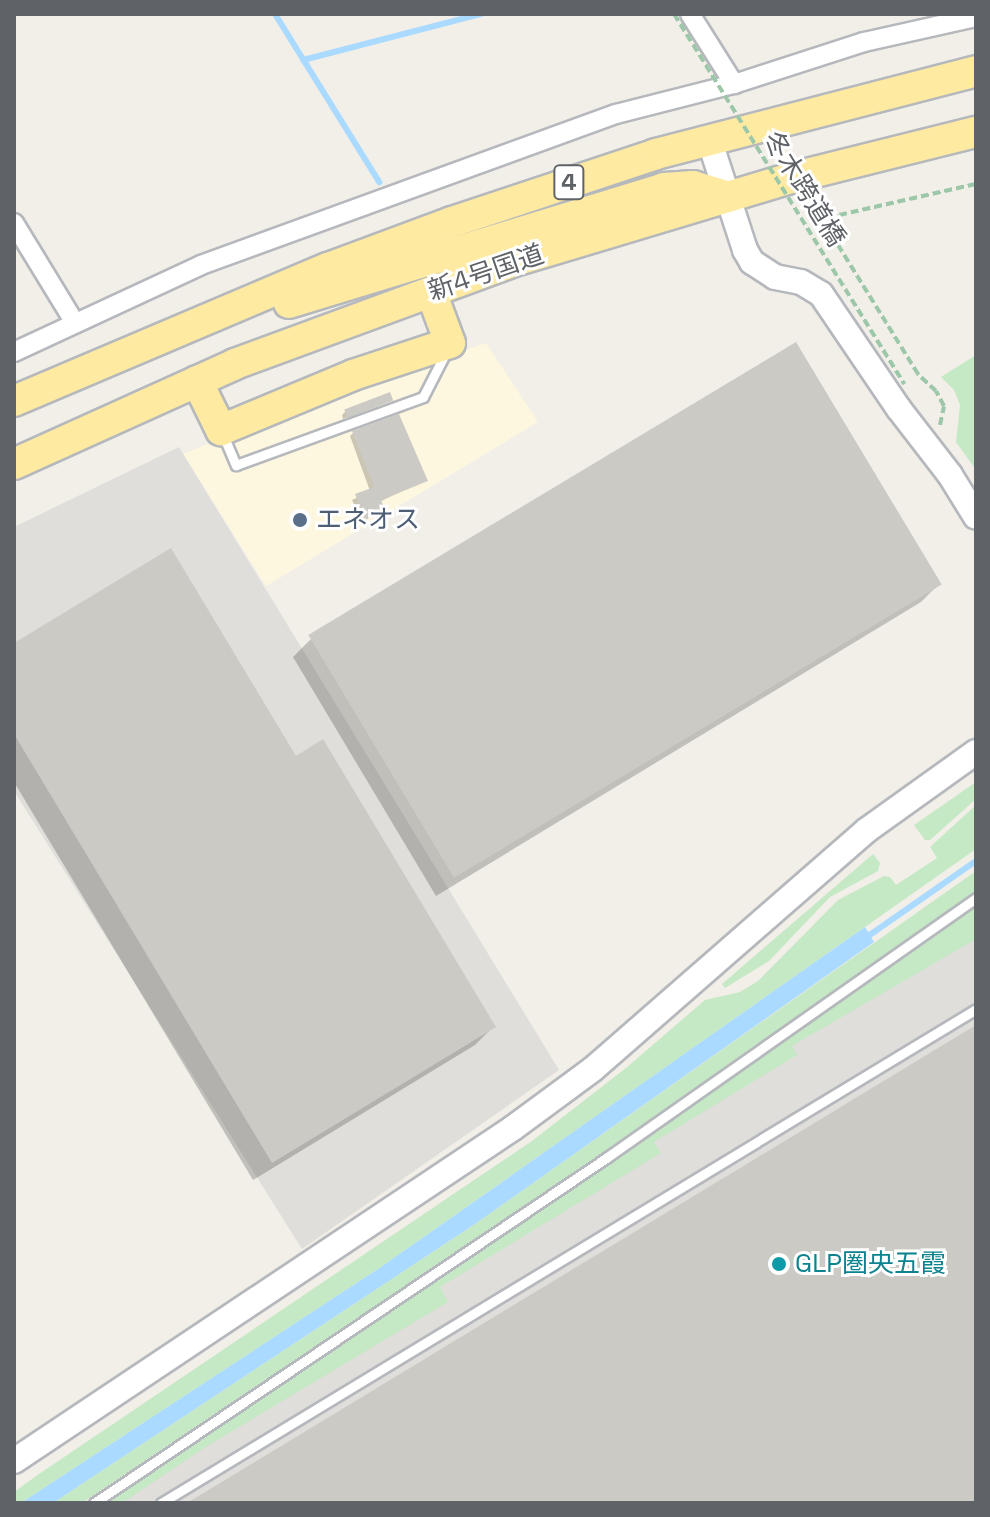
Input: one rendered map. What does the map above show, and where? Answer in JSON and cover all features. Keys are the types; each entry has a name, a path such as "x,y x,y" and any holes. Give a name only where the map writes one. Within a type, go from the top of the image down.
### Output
{"highway":[{"name":"4","path":"14,401 174,332 452,222 709,139 976,71"},
{"name":"新4号国道","path":"14,464 197,381 535,255 727,197 976,132"},
{"path":"174,332 285,304 664,188 693,186 727,197"},
{"path":"197,381 221,430 353,375 450,343 431,292"}],"street":[{"path":"690,14 734,84"},
{"path":"14,352 201,265 388,194 616,114 734,84 864,42 976,17"},
{"path":"709,139 745,250 752,262 775,277 801,282 821,294 892,399 950,475 976,517"},
{"path":"14,223 75,323"},
{"path":"14,1461 513,1128 593,1069 867,830 976,752"}],"lane":[{"path":"221,430 236,465 423,397 450,343"},
{"path":"94,1503 606,1158 976,898"},
{"path":"161,1503 976,1009"}],"path":[{"name":"冬木跨道橋","path":"674,14 904,384"},
{"path":"939,427 944,406 936,391 918,374 860,281 836,242 832,226 839,215 976,184"}],"shaded area":[{"name":"エネオス","path":"486,343 538,422 266,586 183,454 333,393"},
{"path":"179,447 559,1070 302,1249 14,791 14,527"},
{"name":"GLP圏央五霞","path":"976,906 976,1503 108,1503 597,1173"}],"green space":[{"path":"976,355 976,470 956,442 960,405 954,390 941,377"},
{"path":"976,782 976,799 930,840 925,840 914,825"},
{"path":"976,805 976,849 381,1267 21,1503 14,1503 14,1492 39,1474 532,1141 626,1068 705,1000 740,992 758,981 838,900 884,876 890,877 896,885 937,858 930,847"},
{"path":"873,854 880,863 878,871 830,897 769,961 725,988 722,984"},
{"path":"976,871 976,891 585,1165 82,1503 53,1503 475,1224"},
{"path":"976,906 976,939 792,1046 797,1055 654,1142 661,1153 440,1287 448,1302 204,1448 122,1503 108,1503 597,1173"}],"water":[{"path":"865,927 874,942 475,1224 53,1503 21,1503 381,1267"}],"building":[{"path":"796,342 942,585 454,878 308,635"},
{"path":"390,392 393,400 347,418 344,410"},
{"path":"399,414 428,481 381,500 384,508 366,520 355,494 374,487 352,431"},
{"path":"171,548 296,756 323,739 496,1027 272,1163 14,734 14,643"},
{"name":"GLP圏央五霞","path":"976,1025 976,1503 187,1503"}],"waterway":[{"path":"275,14 379,182"},
{"path":"303,60 481,14"},
{"path":"864,939 976,861"}],"place":[{"name":"エネオス","path":"300,520"},
{"name":"GLP圏央五霞","path":"779,1264"}]}
